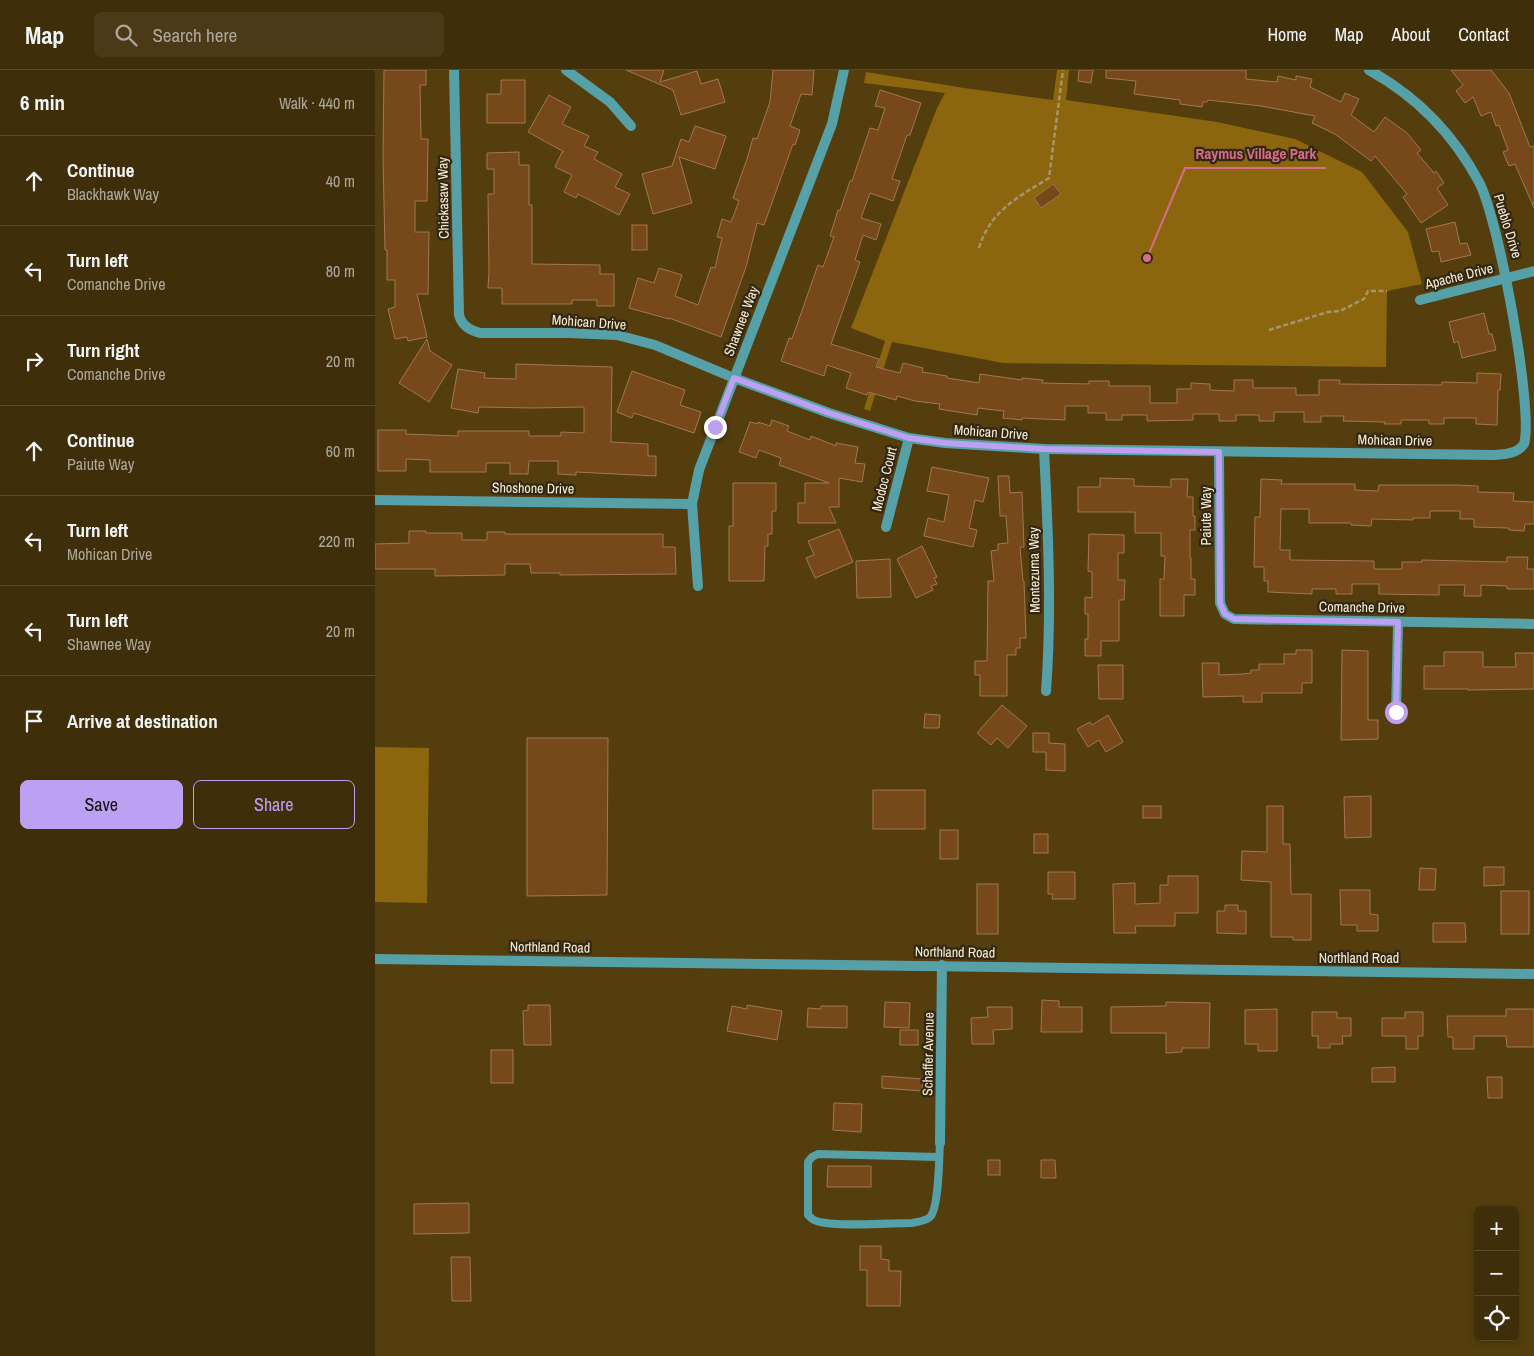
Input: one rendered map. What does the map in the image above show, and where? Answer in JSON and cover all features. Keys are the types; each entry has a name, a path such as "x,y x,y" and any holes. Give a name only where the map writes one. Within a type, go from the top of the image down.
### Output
{"street":[{"name":"Chickasaw Way","path":"454,70 459,315 464,324"},
{"path":"566,70 610,102 631,126"},
{"name":"Shawnee Way","path":"698,586 692,504 699,470 832,124 845,70"},
{"name":"Pueblo Drive","path":"1369,70 1394,85 1440,126 1458,148 1479,182 1490,208 1509,278 1527,358 1529,435"},
{"name":"Apache Drive","path":"1420,300 1534,271"},
{"name":"Mohican Drive","path":"464,324 469,329 480,333 617,335 655,345 734,378 829,413 909,438 945,443 1044,449 1494,455 1511,454 1517,451 1529,435"},
{"name":"Modoc Court","path":"886,527 909,438"},
{"name":"Montezuma Way","path":"1044,449 1049,550 1049,647 1046,691"},
{"name":"Paiute Way","path":"1219,452 1220,580"},
{"name":"Shoshone Drive","path":"375,500 692,504"},
{"name":"Comanche Drive","path":"1220,580 1220,603 1225,614 1234,619 1534,624"},
{"path":"1396,712 1398,622"},
{"name":"Northland Road","path":"375,959 1534,974"},
{"name":"Schaffer Avenue","path":"940,1143 942,965"}],"lane":[{"path":"939,1157 818,1154 808,1162 808,1215 813,1220 826,1223 920,1222 930,1217 935,1206 939,1157 940,1143"}],"path":[{"path":"979,248 982,236 1000,210 1049,178 1063,70"},
{"path":"1269,330 1329,312 1340,311 1364,299 1367,291 1387,291"}],"shaded area":[{"path":"1057,70 1069,70 1066,100 1217,122 1295,139 1362,172 1408,232 1422,284 1387,291 1386,367 1003,363 892,342 870,411 864,409 885,341 851,328 937,108 945,93 864,83 866,72 1053,100"},
{"path":"375,747 429,748 427,903 375,902"}],"building":[{"path":"384,70 426,70 426,85 420,85 421,139 428,139 427,201 415,201 415,232 429,232 428,294 417,294 427,337 408,341 407,337 395,339 388,309 395,307 395,280 387,280 387,250 385,250"},
{"path":"626,70 664,70 660,82 697,71 701,84 718,79 725,102 681,115 673,90"},
{"path":"773,70 814,70 812,95 801,94 790,126 800,130 795,145 793,144 764,225 757,223 746,267 721,337 669,318 629,308 638,278 654,283 659,268 682,275 675,296 698,305 711,267 715,268 722,238 717,237 722,219 731,222 739,201 733,198 753,138 757,139 770,102"},
{"path":"1079,70 1093,70 1091,83 1078,81"},
{"path":"1106,70 1246,70 1246,79 1277,82 1278,76 1296,80 1296,76 1312,79 1310,87 1341,102 1345,93 1359,99 1351,115 1374,132 1385,117 1407,133 1421,150 1417,153 1434,173 1436,171 1444,183 1437,188 1448,205 1421,223 1403,197 1407,194 1375,156 1371,161 1335,134 1312,123 1315,116 1261,106 1208,100 1203,102 1202,107 1180,104 1180,100 1134,94 1136,81 1106,78"},
{"path":"1451,70 1491,70 1509,93 1530,147 1534,146 1534,208 1515,164 1509,166 1503,152 1508,150 1499,125 1496,126 1491,112 1481,116 1473,97 1465,103 1456,91 1463,85"},
{"path":"501,80 525,80 525,123 487,123 487,94 501,94"},
{"path":"880,90 921,103 910,135 907,135 892,179 900,181 893,201 870,193 861,218 881,224 876,240 863,235 855,260 860,262 831,344 879,359 876,367 900,373 903,363 923,368 922,372 979,383 980,374 1022,380 1022,378 1043,380 1042,383 1089,384 1089,381 1109,381 1109,386 1150,386 1150,403 1177,403 1177,389 1191,389 1191,383 1210,384 1210,390 1234,391 1234,380 1253,380 1253,388 1296,388 1296,395 1319,395 1319,380 1340,380 1339,384 1442,385 1442,382 1477,383 1477,373 1501,374 1500,390 1498,390 1497,425 1476,424 1476,418 1444,418 1444,424 1429,424 1429,420 1401,420 1401,424 1384,424 1385,422 1343,421 1344,416 1321,416 1321,422 1304,422 1304,412 1274,412 1274,421 1259,421 1259,415 1236,415 1236,421 1219,421 1219,414 1193,414 1193,420 1147,421 1147,415 1122,415 1122,420 1106,420 1106,413 1088,413 1088,406 1065,406 1065,420 1022,418 1022,420 1003,418 1004,411 978,408 977,415 939,409 940,404 915,401 897,396 896,400 868,392 867,395 846,388 851,373 827,365 824,376 781,361 789,338 792,339 818,265 823,267 834,237 830,236 838,210 840,211 850,181 852,181 870,128 878,130 885,108 875,106"},
{"path":"549,95 571,107 562,124 589,136 584,146 598,152 594,159 622,174 615,187 630,194 619,215 578,194 576,198 564,192 572,175 555,167 562,152 564,152 528,132"},
{"path":"695,126 726,136 715,169 679,157 692,203 653,214 642,174 672,166 681,139 689,142"},
{"path":"519,152 519,165 529,165 529,205 532,205 532,264 600,265 600,274 614,274 614,306 597,306 597,300 572,300 572,304 502,304 502,288 488,288 488,194 494,194 494,169 487,169 487,153"},
{"path":"1053,184 1061,194 1041,208 1034,198"},
{"path":"1455,222 1460,244 1467,243 1471,255 1441,262 1439,251 1432,252 1426,229"},
{"path":"632,225 647,225 647,250 632,250"},
{"path":"1484,313 1489,334 1492,334 1496,350 1462,358 1458,341 1454,343 1449,322"},
{"path":"427,339 430,351 452,365 429,402 399,383"},
{"path":"516,364 612,367 611,442 648,444 648,456 656,456 656,476 576,472 576,475 558,474 558,461 529,461 528,474 510,474 510,463 486,463 486,472 430,472 430,460 406,459 406,471 378,471 378,430 406,430 406,434 458,436 458,431 529,431 529,436 561,436 561,432 584,433 584,407 479,407 478,413 451,408 458,369 485,373 484,378 516,379"},
{"path":"632,371 685,390 680,405 701,412 694,433 634,413 632,418 617,412"},
{"path":"772,420 789,426 787,431 810,440 811,436 836,446 836,443 858,447 855,463 865,464 862,482 839,478 839,507 829,507 836,523 798,523 798,503 805,503 805,483 829,483 779,465 781,458 759,450 756,458 739,452 750,422 758,424 758,422 770,426"},
{"path":"932,467 989,478 983,502 975,500 969,528 977,530 973,547 924,536 928,518 944,522 949,495 927,491"},
{"path":"998,476 1009,476 1010,493 1022,492 1024,547 1020,547 1024,581 1026,638 1020,638 1020,648 1016,648 1016,655 1007,655 1007,696 980,696 980,675 975,675 975,661 987,661 988,581 994,581 991,551 998,550 998,544 1008,543 1006,516 1000,516"},
{"path":"1100,478 1134,479 1134,486 1171,487 1171,479 1188,479 1187,497 1193,497 1193,516 1195,516 1195,530 1190,530 1190,558 1191,579 1195,579 1195,595 1184,595 1184,616 1160,616 1160,579 1164,579 1165,556 1161,556 1161,533 1135,533 1135,512 1078,512 1078,487 1100,487"},
{"path":"1261,479 1282,480 1281,484 1355,484 1355,490 1378,491 1379,485 1455,485 1478,486 1478,492 1514,493 1513,501 1534,502 1534,524 1525,524 1524,531 1509,530 1509,528 1474,527 1474,519 1460,519 1460,511 1430,511 1430,518 1413,518 1413,520 1372,519 1371,526 1351,525 1351,523 1309,523 1309,509 1281,509 1280,550 1290,550 1290,560 1374,561 1374,569 1402,569 1402,562 1422,562 1422,560 1507,562 1507,557 1528,557 1527,569 1534,569 1534,589 1507,589 1507,586 1481,585 1481,596 1464,596 1465,585 1439,585 1439,595 1379,594 1379,584 1352,584 1352,594 1336,594 1336,589 1312,589 1312,594 1268,592 1268,581 1264,581 1264,567 1254,567 1255,517 1260,517"},
{"path":"733,483 776,483 776,511 772,511 772,534 768,534 768,546 765,546 764,581 729,581 729,526 733,526"},
{"path":"839,529 853,562 815,578 806,558 814,555 808,541"},
{"path":"409,531 462,533 462,540 487,540 487,532 505,532 505,534 663,534 663,547 675,547 676,574 560,575 560,573 531,573 530,564 505,564 505,575 435,576 435,569 375,569 375,544 409,543"},
{"path":"1089,534 1124,535 1124,553 1118,553 1118,580 1125,580 1124,600 1119,600 1119,641 1101,641 1101,656 1085,656 1085,639 1088,639 1088,614 1085,614 1085,597 1092,598 1092,572 1088,571"},
{"path":"922,546 937,577 934,578 937,584 931,586 933,590 916,598 897,559"},
{"path":"890,559 891,597 857,598 856,561"},
{"path":"1296,650 1312,650 1312,683 1302,683 1302,693 1262,693 1262,702 1243,702 1243,696 1203,697 1202,663 1219,663 1219,675 1251,673 1251,670 1259,670 1259,664 1284,664 1284,654 1296,654"},
{"path":"1342,650 1368,651 1368,720 1378,720 1378,739 1341,740"},
{"path":"1444,652 1483,652 1483,667 1516,667 1515,653 1534,653 1534,689 1424,689 1424,666 1444,666"},
{"path":"1098,665 1123,665 1123,699 1099,699"},
{"path":"1002,705 1027,726 1008,748 997,738 991,745 977,733"},
{"path":"925,714 940,715 939,728 924,728"},
{"path":"1108,715 1123,742 1106,752 1099,740 1088,747 1077,729 1090,722 1092,725"},
{"path":"1033,733 1049,733 1049,743 1065,744 1065,771 1046,770 1046,752 1033,752"},
{"path":"527,738 608,738 607,895 527,896"},
{"path":"873,790 925,790 925,829 873,829"},
{"path":"1371,796 1371,837 1345,838 1344,797"},
{"path":"1143,806 1161,806 1161,818 1143,818"},
{"path":"1267,806 1283,806 1283,844 1290,844 1291,894 1311,894 1311,940 1293,940 1293,937 1271,937 1271,882 1241,880 1242,851 1267,852"},
{"path":"940,830 958,830 958,859 940,859"},
{"path":"1034,834 1048,834 1048,853 1034,853"},
{"path":"1484,867 1504,867 1504,885 1484,886"},
{"path":"1420,868 1436,869 1435,890 1419,890"},
{"path":"1048,872 1075,872 1075,899 1052,899 1053,894 1048,894"},
{"path":"1168,876 1198,876 1198,913 1175,913 1175,926 1135,926 1136,933 1114,933 1113,884 1135,883 1135,904 1160,903 1160,885 1168,885"},
{"path":"977,884 998,884 998,934 977,934"},
{"path":"1340,890 1370,890 1370,914 1378,915 1378,931 1357,931 1357,925 1341,925"},
{"path":"1501,891 1529,891 1529,934 1501,934"},
{"path":"1225,905 1238,905 1238,911 1246,911 1246,934 1217,933 1217,911 1225,911"},
{"path":"1433,923 1465,923 1466,942 1433,942"},
{"path":"1042,1000 1059,1001 1059,1007 1082,1007 1082,1032 1041,1032"},
{"path":"885,1002 910,1003 909,1028 884,1027"},
{"path":"1166,1002 1210,1003 1209,1048 1182,1048 1182,1052 1166,1053 1166,1033 1111,1033 1111,1007 1166,1006"},
{"path":"528,1005 550,1005 551,1045 524,1045 523,1011 528,1010"},
{"path":"747,1005 782,1011 777,1040 727,1031 732,1006 747,1009"},
{"path":"821,1006 847,1006 847,1028 807,1027 808,1008 821,1009"},
{"path":"987,1007 1012,1007 1012,1029 993,1030 994,1044 972,1044 971,1018 988,1017"},
{"path":"1277,1009 1277,1051 1258,1051 1258,1044 1245,1044 1245,1010"},
{"path":"1506,1009 1534,1009 1534,1047 1507,1047 1506,1036 1474,1036 1474,1049 1453,1049 1453,1037 1448,1037 1447,1016 1506,1016"},
{"path":"1312,1012 1337,1012 1337,1018 1351,1018 1351,1036 1342,1036 1343,1044 1330,1044 1330,1048 1318,1048 1318,1036 1312,1036"},
{"path":"1405,1012 1423,1012 1423,1036 1418,1036 1418,1049 1406,1049 1406,1036 1382,1036 1382,1018 1405,1018"},
{"path":"900,1030 918,1030 918,1045 900,1045"},
{"path":"491,1050 513,1050 513,1083 491,1083"},
{"path":"1395,1067 1395,1082 1372,1082 1372,1068"},
{"path":"882,1076 923,1079 922,1091 882,1088"},
{"path":"1487,1077 1502,1077 1502,1098 1488,1098"},
{"path":"834,1103 862,1104 861,1132 833,1130"},
{"path":"988,1160 1000,1160 1000,1175 988,1175"},
{"path":"1041,1160 1055,1160 1056,1178 1041,1178"},
{"path":"828,1166 871,1166 871,1187 827,1187"},
{"path":"469,1203 469,1233 414,1234 414,1204"},
{"path":"860,1246 881,1246 881,1259 889,1260 889,1271 901,1271 900,1306 867,1306 867,1270 860,1270"},
{"path":"451,1257 470,1257 471,1301 452,1301"}],"place":[{"name":"Raymus Village Park","path":"1147,258"}],"route":[{"path":"715,427 734,378 829,413 909,438 945,443 1044,449 1219,452 1220,603 1225,614 1234,619 1398,622 1396,712"}]}
